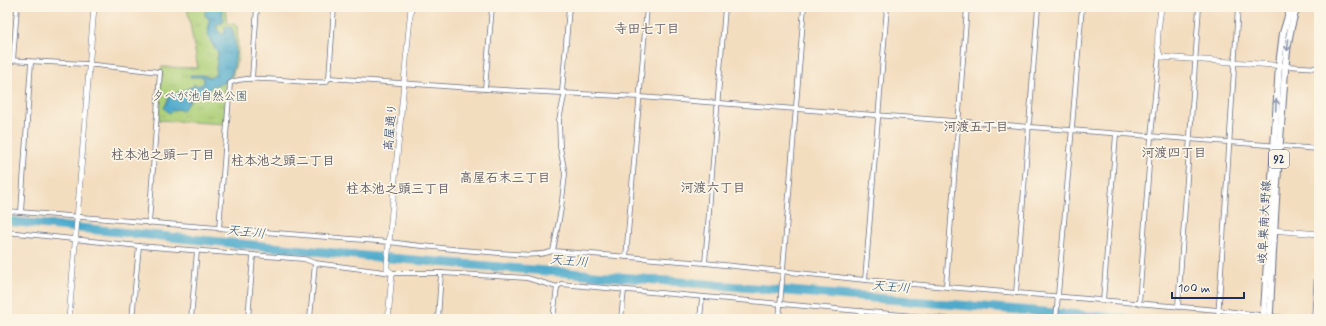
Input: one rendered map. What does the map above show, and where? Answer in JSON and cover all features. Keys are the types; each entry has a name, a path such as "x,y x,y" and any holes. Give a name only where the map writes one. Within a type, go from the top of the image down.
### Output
{"main road":[{"name":"岐阜巣南大野線","path":"1277,146 1279,65 1283,33 1290,7"},
{"name":"岐阜巣南大野線","path":"1269,319 1267,311 1277,146 1289,34 1297,7"},
{"name":"岐阜巣南大野線","path":"1263,319 1267,311"}],"street":[{"path":"13,61 17,7"},
{"path":"69,319 94,7"},
{"path":"252,78 257,7"},
{"path":"219,229 228,84 234,81 252,78 315,83 326,82 328,78 334,7"},
{"name":"高屋通り","path":"392,273 387,269 387,264 411,7"},
{"path":"485,89 492,7"},
{"path":"553,251 561,209 564,174 560,147 559,120 564,92 569,7"},
{"path":"626,257 647,7"},
{"path":"705,263 725,7"},
{"path":"779,319 804,7"},
{"path":"864,280 887,7"},
{"path":"946,286 968,7"},
{"path":"1016,293 1038,7"},
{"path":"1056,319 1082,7"},
{"path":"1139,304 1151,137 1159,54 1161,7"},
{"path":"1178,307 1199,7"},
{"path":"1218,317 1238,7"},
{"path":"1159,54 1166,58 1319,68"},
{"path":"7,60 160,72 149,223"},
{"path":"21,212 31,62"},
{"path":"328,78 485,89 640,97 1029,128 1319,149"},
{"path":"1104,300 1116,134"},
{"path":"7,211 78,218 389,242 441,249 518,254 547,253 553,251 705,263 782,274 946,286 1058,299 1104,300 1218,310 1295,319"},
{"path":"1271,230 1319,234"},
{"path":"7,232 76,237 139,246 304,259 315,263 392,273 441,273 527,278 557,287 561,284 702,298 780,301 947,319"},
{"path":"1314,319 1319,243"},
{"path":"132,319 139,246"},
{"path":"191,319 197,251"},
{"path":"248,319 253,256"},
{"path":"310,319 315,263"},
{"path":"388,319 392,273"},
{"path":"438,319 441,273"},
{"path":"553,319 557,287"},
{"path":"621,319 624,290"},
{"path":"700,319 702,298"},
{"path":"861,319 862,311"}],"green space":[{"name":"夕べが池自然公園","path":"187,7 225,7 227,23 237,25 238,58 229,86 226,124 158,120 162,67 198,68"}],"water":[{"path":"209,7 221,7 224,22 216,25 219,32 222,34 225,33 225,26 232,28 235,42 235,61 231,74 228,81 211,87 204,95 194,96 183,110 177,109 169,113 164,108 170,96 194,86 194,84 197,86 203,84 203,77 190,77 190,75 203,75 210,78 215,75 218,53 209,37 209,18 205,16 205,12"}],"waterway":[{"name":"天王川","path":"7,221 365,256 1128,319"}],"district":[{"name":"寺田七丁目","path":"647,28"},
{"name":"河渡五丁目","path":"976,126"},
{"name":"河渡四丁目","path":"1174,152"},
{"name":"柱本池之頭一丁目","path":"163,154"},
{"name":"柱本池之頭二丁目","path":"283,160"},
{"name":"高屋石末三丁目","path":"505,177"},
{"name":"河渡六丁目","path":"713,187"},
{"name":"柱本池之頭三丁目","path":"398,188"}]}
